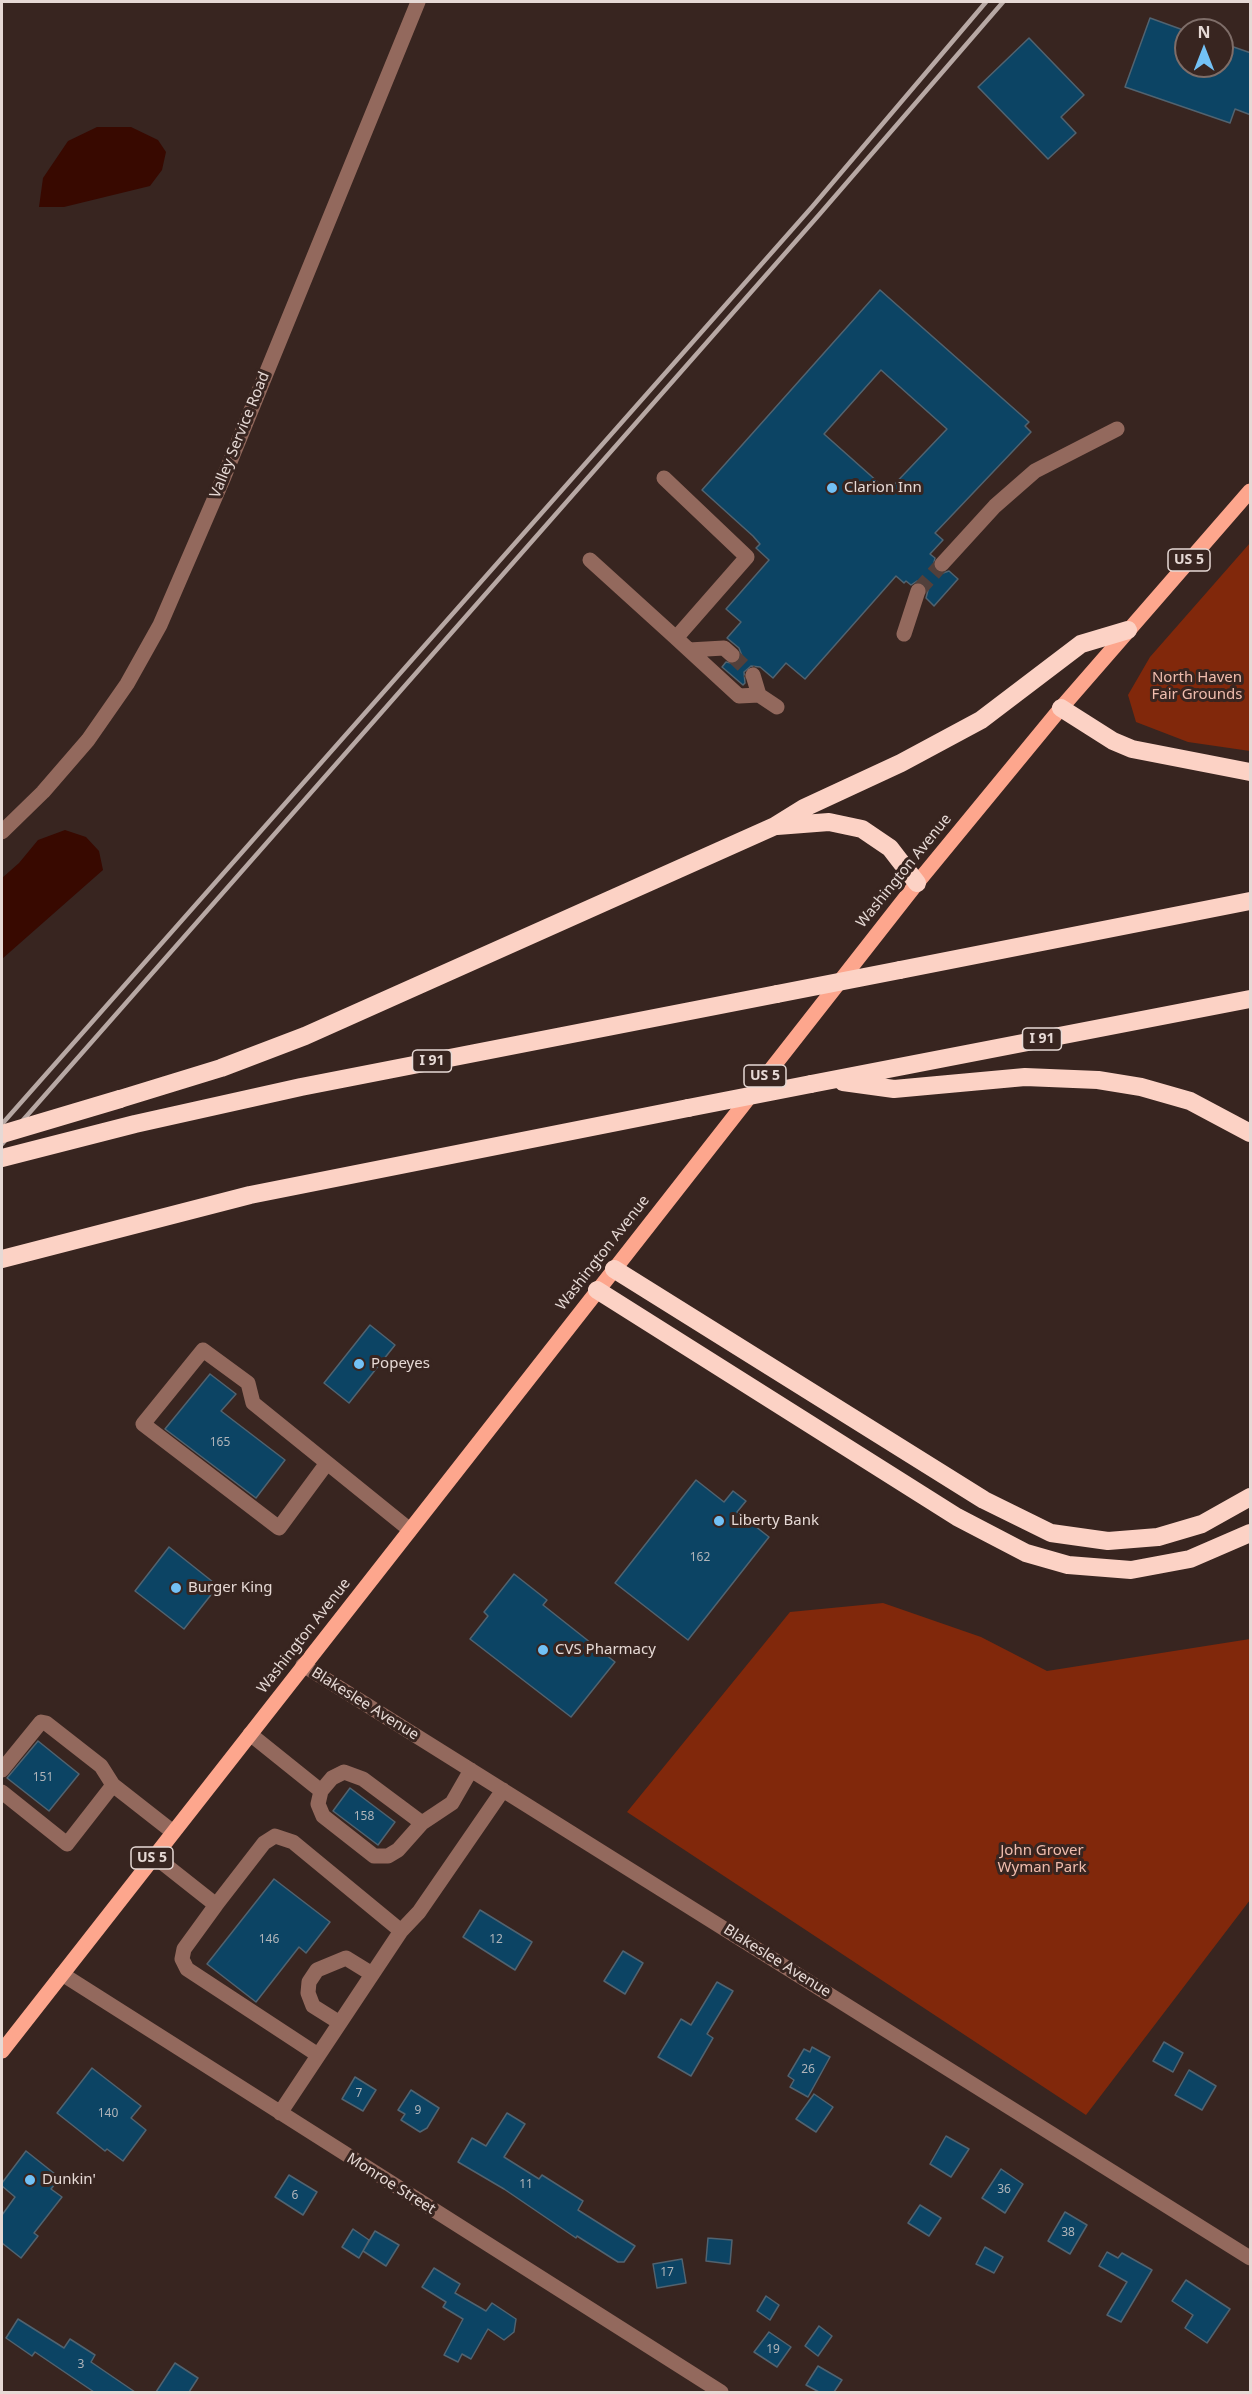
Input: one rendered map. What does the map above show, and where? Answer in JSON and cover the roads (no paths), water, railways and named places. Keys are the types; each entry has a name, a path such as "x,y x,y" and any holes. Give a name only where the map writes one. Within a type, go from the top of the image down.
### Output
{"highway":[{"path":"2,1134 221,1068 305,1036 775,826 804,808 901,763 981,720 1074,648 1096,638 1128,630"},
{"path":"1061,708 1103,735 1132,749 1251,772"},
{"path":"775,826 829,822 862,830 890,848 917,883"},
{"name":"I 91","path":"2,1158 89,1135 301,1087 1251,901"},
{"name":"I 91","path":"2,1259 250,1195 1251,999"},
{"path":"832,1080 894,1089 1025,1077 1098,1080 1140,1087 1190,1101 1251,1133"},
{"path":"614,1269 984,1500 1051,1533 1093,1540 1125,1541 1158,1537 1202,1524 1251,1497"},
{"path":"597,1290 957,1517 1026,1553 1068,1565 1131,1570 1190,1559 1251,1533"}],"main road":[{"name":"Washington Avenue","path":"2,2051 917,883 1061,708 1251,491"}],"street":[{"name":"Valley Service Road","path":"2,832 43,792 88,740 127,684 160,625 219,489 418,2"},
{"path":"942,564 995,506 1035,471 1117,429"},
{"path":"664,477 747,557 676,638"},
{"path":"590,560 739,696 759,695 777,707"},
{"path":"904,634 918,591"},
{"path":"688,650 724,648 732,655"},
{"path":"753,675 759,695"},
{"path":"327,1463 279,1528 143,1424 203,1350 248,1383 253,1403 410,1530"},
{"name":"Blakeslee Avenue","path":"303,1665 1251,2258"},
{"path":"2,1770 41,1722 45,1723 101,1766 113,1785 173,1832"},
{"path":"250,1734 321,1791"},
{"path":"422,1823 363,1779 344,1772 332,1778 321,1791 318,1804 323,1816 374,1856 387,1856 398,1850 422,1823 452,1803 471,1770"},
{"path":"2,1791 67,1844 113,1785"},
{"path":"280,2113 401,1931 419,1912 503,1791"},
{"path":"318,2055 187,1969 182,1959 184,1948 264,1843 276,1836 293,1842 401,1931"},
{"path":"154,1856 216,1905"},
{"path":"340,2023 313,2006 308,1993 309,1982 317,1970 333,1961 346,1958 372,1974"},
{"name":"Monroe Street","path":"62,1974 721,2392"}],"tunnel":[{"path":"918,591 942,564"},
{"path":"732,655 753,675"}],"railway":[{"path":"2,1124 812,207 986,2"},
{"path":"2,1144 818,216 1003,2"}],"place":[{"name":"Clarion Inn","path":"832,488"},
{"name":"Popeyes","path":"359,1364"},
{"name":"Liberty Bank","path":"719,1521"},
{"name":"Burger King","path":"176,1588"},
{"name":"CVS Pharmacy","path":"543,1650"},
{"name":"Dunkin'","path":"30,2180"}],"park label":[{"name":"North Haven Fair Grounds","path":"1197,686"},
{"name":"John Grover Wyman Park","path":"1042,1860"}]}
